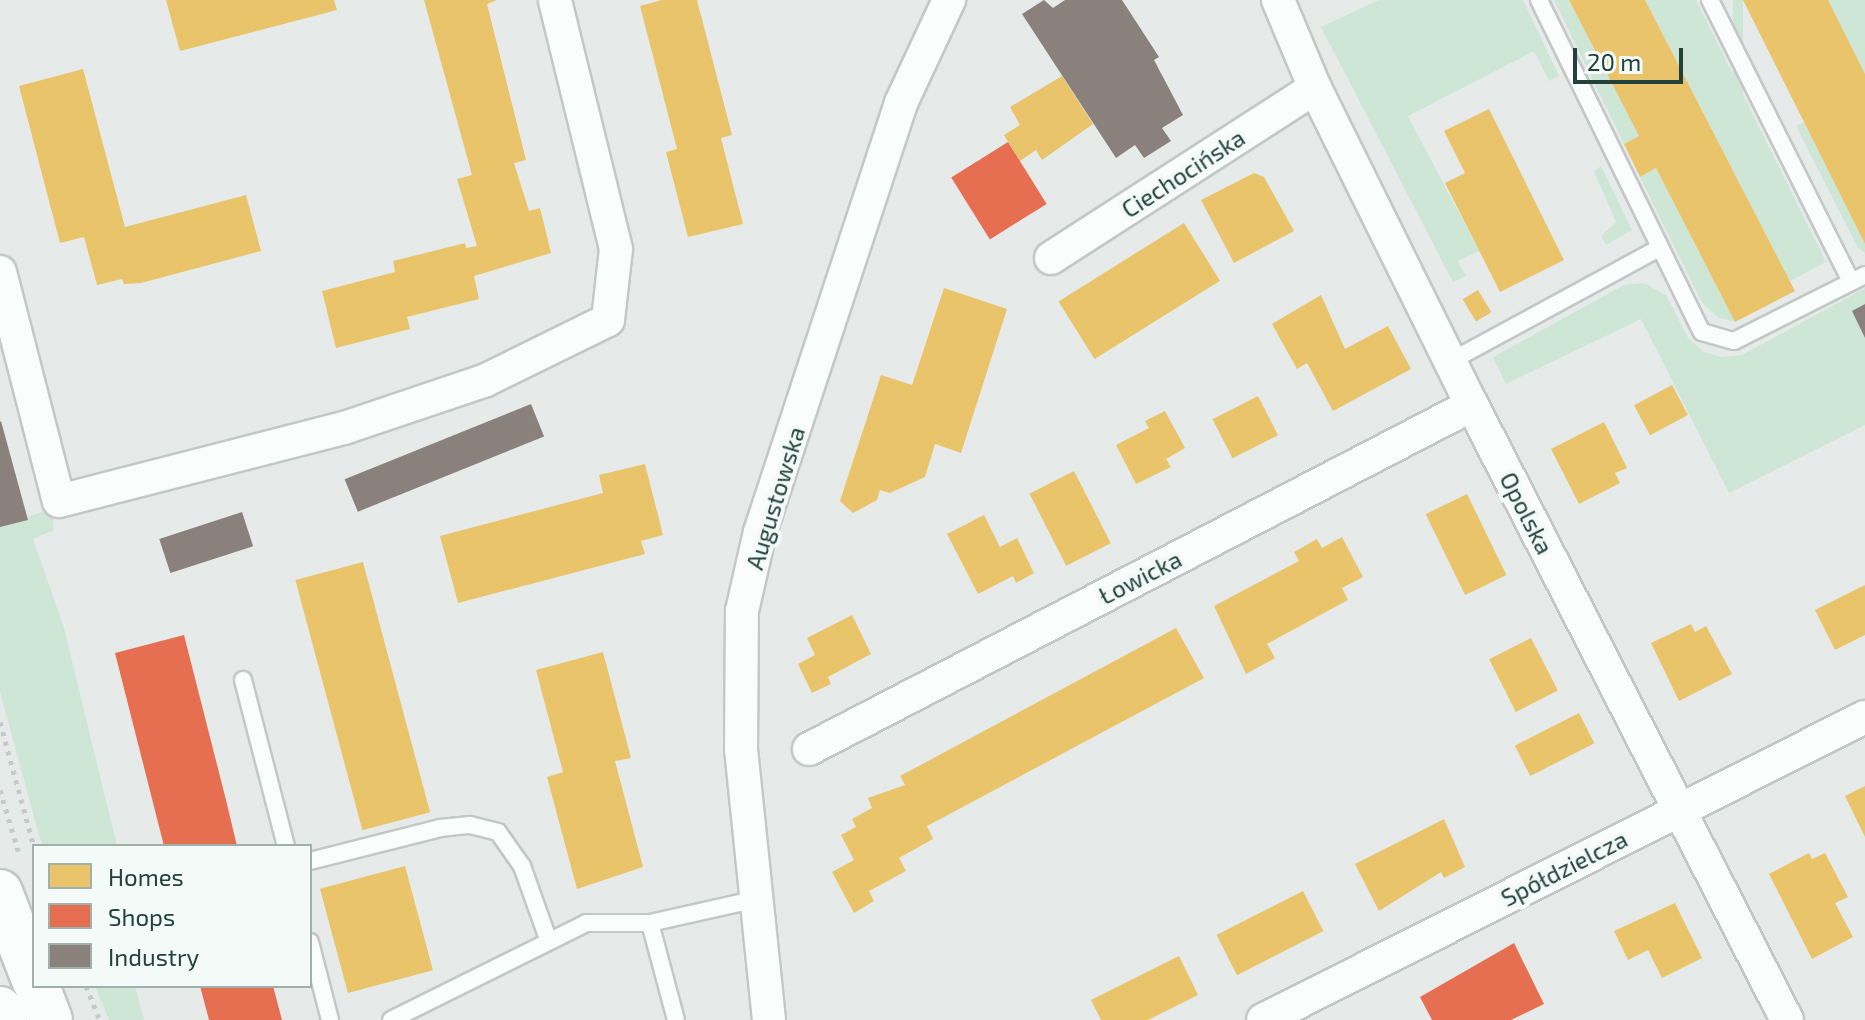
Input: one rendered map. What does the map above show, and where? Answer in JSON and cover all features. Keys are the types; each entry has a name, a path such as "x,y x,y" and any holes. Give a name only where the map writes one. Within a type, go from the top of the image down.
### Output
{"main road":[{"path":"10,876 32,971"},
{"path":"38,988 50,1020"},
{"path":"0,1009 4,1020"}],"street":[{"path":"0,272 59,501 344,428 484,381 608,320 616,249 555,0"},
{"name":"Augustowska","path":"769,1020 741,750 742,611 760,532 901,103 949,0"},
{"name":"Opolska","path":"1286,3 1315,88 1472,405 1787,1020"},
{"name":"Ciechocińska","path":"1051,258 1315,88"},
{"name":"Łowicka","path":"809,749 1472,405"},
{"name":"Spółdzielcza","path":"1263,1020 1865,717"}],"lane":[{"path":"1539,0 1702,332 1734,341 1858,278 1710,0"},
{"path":"1451,361 1659,248"},
{"path":"243,680 285,844"},
{"path":"312,860 440,828 470,825 498,832 522,866 548,939"},
{"path":"391,1020 548,939 586,923 650,923 757,899"},
{"path":"650,923 676,1020"},
{"path":"312,950 330,1020"}],"path":[{"path":"0,722 33,844"},
{"path":"0,790 10,876"},
{"path":"87,988 100,1020"}],"green space":[{"path":"1379,0 1523,0 1559,76 1549,81 1534,51 1408,116 1479,251 1458,261 1466,276 1453,282 1321,27"},
{"path":"1554,0 1569,0 1639,136 1624,144"},
{"path":"1645,0 1696,0 1826,262 1790,281"},
{"path":"1733,0 1743,0 1743,129 1733,129"},
{"path":"1828,0 1865,0 1865,74"},
{"path":"1804,122 1865,244 1865,253 1858,248 1796,126"},
{"path":"1601,166 1632,230 1606,245 1601,236 1616,222 1594,171"},
{"path":"1656,168 1735,322 1719,318 1702,303 1640,177"},
{"path":"1644,283 1666,295 1688,338 1704,352 1721,357 1742,355 1865,288 1865,425 1729,493 1641,319 1506,384 1493,357 1624,285"},
{"path":"42,512 53,517 54,530 33,539 64,628 117,844 41,844 0,692 0,527"},
{"path":"96,988 136,988 144,1020 109,1020"}],"building: Homes":[{"path":"166,0 334,0 337,10 180,51"},
{"path":"424,0 497,0 487,4 526,160 514,163 529,211 540,208 551,253 474,276 479,299 407,317 410,329 336,348 322,291 395,272 393,261 465,243 466,248 477,246 457,179 472,175"},
{"path":"662,0 697,0 732,135 721,138 743,224 688,237 666,152 677,149 640,6"},
{"path":"1569,0 1645,0 1795,291 1735,322 1656,168 1640,177 1624,144 1639,136"},
{"path":"1743,0 1828,0 1865,74 1865,244"},
{"path":"83,69 125,227 246,195 261,251 141,283 124,284 122,279 97,285 84,237 60,243 19,86"},
{"path":"1062,76 1093,124 1042,160 1036,150 1020,161 1004,135 1020,125 1010,107"},
{"path":"1489,109 1564,260 1500,292 1445,183 1465,173 1444,131"},
{"path":"1254,173 1264,177 1294,231 1234,263 1201,200"},
{"path":"1184,223 1220,281 1095,359 1058,301"},
{"path":"944,288 1007,309 961,453 935,444 925,477 890,493 880,490 877,500 853,513 840,501 881,375 912,385"},
{"path":"1478,290 1491,312 1476,322 1463,299"},
{"path":"1321,295 1345,349 1388,326 1411,369 1333,411 1307,363 1297,369 1272,324"},
{"path":"1672,385 1688,415 1650,435 1634,405"},
{"path":"1258,396 1278,435 1233,458 1213,419"},
{"path":"1165,411 1185,448 1166,459 1171,467 1136,484 1116,445 1149,428 1145,421"},
{"path":"1604,422 1627,468 1615,473 1620,483 1579,504 1551,449"},
{"path":"645,464 663,535 641,541 645,554 458,603 440,536 603,493 599,475"},
{"path":"1074,471 1111,543 1066,566 1029,494"},
{"path":"1467,494 1506,575 1465,595 1426,514"},
{"path":"984,515 1000,547 1017,538 1034,573 1016,583 1013,576 978,594 947,534"},
{"path":"1342,537 1363,577 1342,588 1348,600 1267,644 1275,658 1246,674 1214,606 1299,561 1294,552 1317,539 1322,548"},
{"path":"363,562 430,812 362,830 295,580"},
{"path":"1865,585 1865,635 1835,650 1815,610"},
{"path":"852,615 871,654 828,677 831,684 812,693 798,664 815,655 807,638"},
{"path":"1691,624 1695,632 1706,626 1732,674 1679,701 1651,643"},
{"path":"1176,628 1204,678 927,826 933,839 899,858 906,871 869,891 874,901 854,913 832,872 854,860 841,835 856,827 852,819 872,808 868,798 905,785 900,776"},
{"path":"1531,638 1558,691 1516,712 1489,659"},
{"path":"603,652 631,758 615,761 643,867 577,889 547,777 563,772 536,670"},
{"path":"1579,713 1594,743 1530,776 1515,746"},
{"path":"1865,786 1865,837 1845,796"},
{"path":"1444,819 1465,867 1444,878 1441,872 1379,911 1355,864"},
{"path":"1809,853 1812,859 1825,853 1848,897 1835,903 1853,937 1812,959 1769,874"},
{"path":"405,866 433,970 348,993 320,889"},
{"path":"1303,891 1323,931 1237,975 1217,935"},
{"path":"1675,903 1702,958 1662,978 1648,950 1628,960 1614,931"},
{"path":"1179,956 1198,995 1148,1020 1101,1020 1091,1000"}],"building: Shops":[{"path":"1008,142 1047,204 990,239 951,178"},
{"path":"184,635 236,844 163,844 115,653"},
{"path":"1514,943 1544,1004 1511,1020 1432,1020 1420,997"},
{"path":"201,988 274,988 282,1020 209,1020"}],"building: Industry":[{"path":"1044,0 1053,8 1065,0 1122,0 1159,57 1154,60 1183,115 1162,128 1171,141 1144,158 1135,145 1116,158 1022,14"},
{"path":"1865,304 1865,338 1852,311"},
{"path":"531,404 544,436 358,512 345,479"},
{"path":"0,422 28,520 0,527"},
{"path":"242,512 253,546 170,573 159,539"}]}
